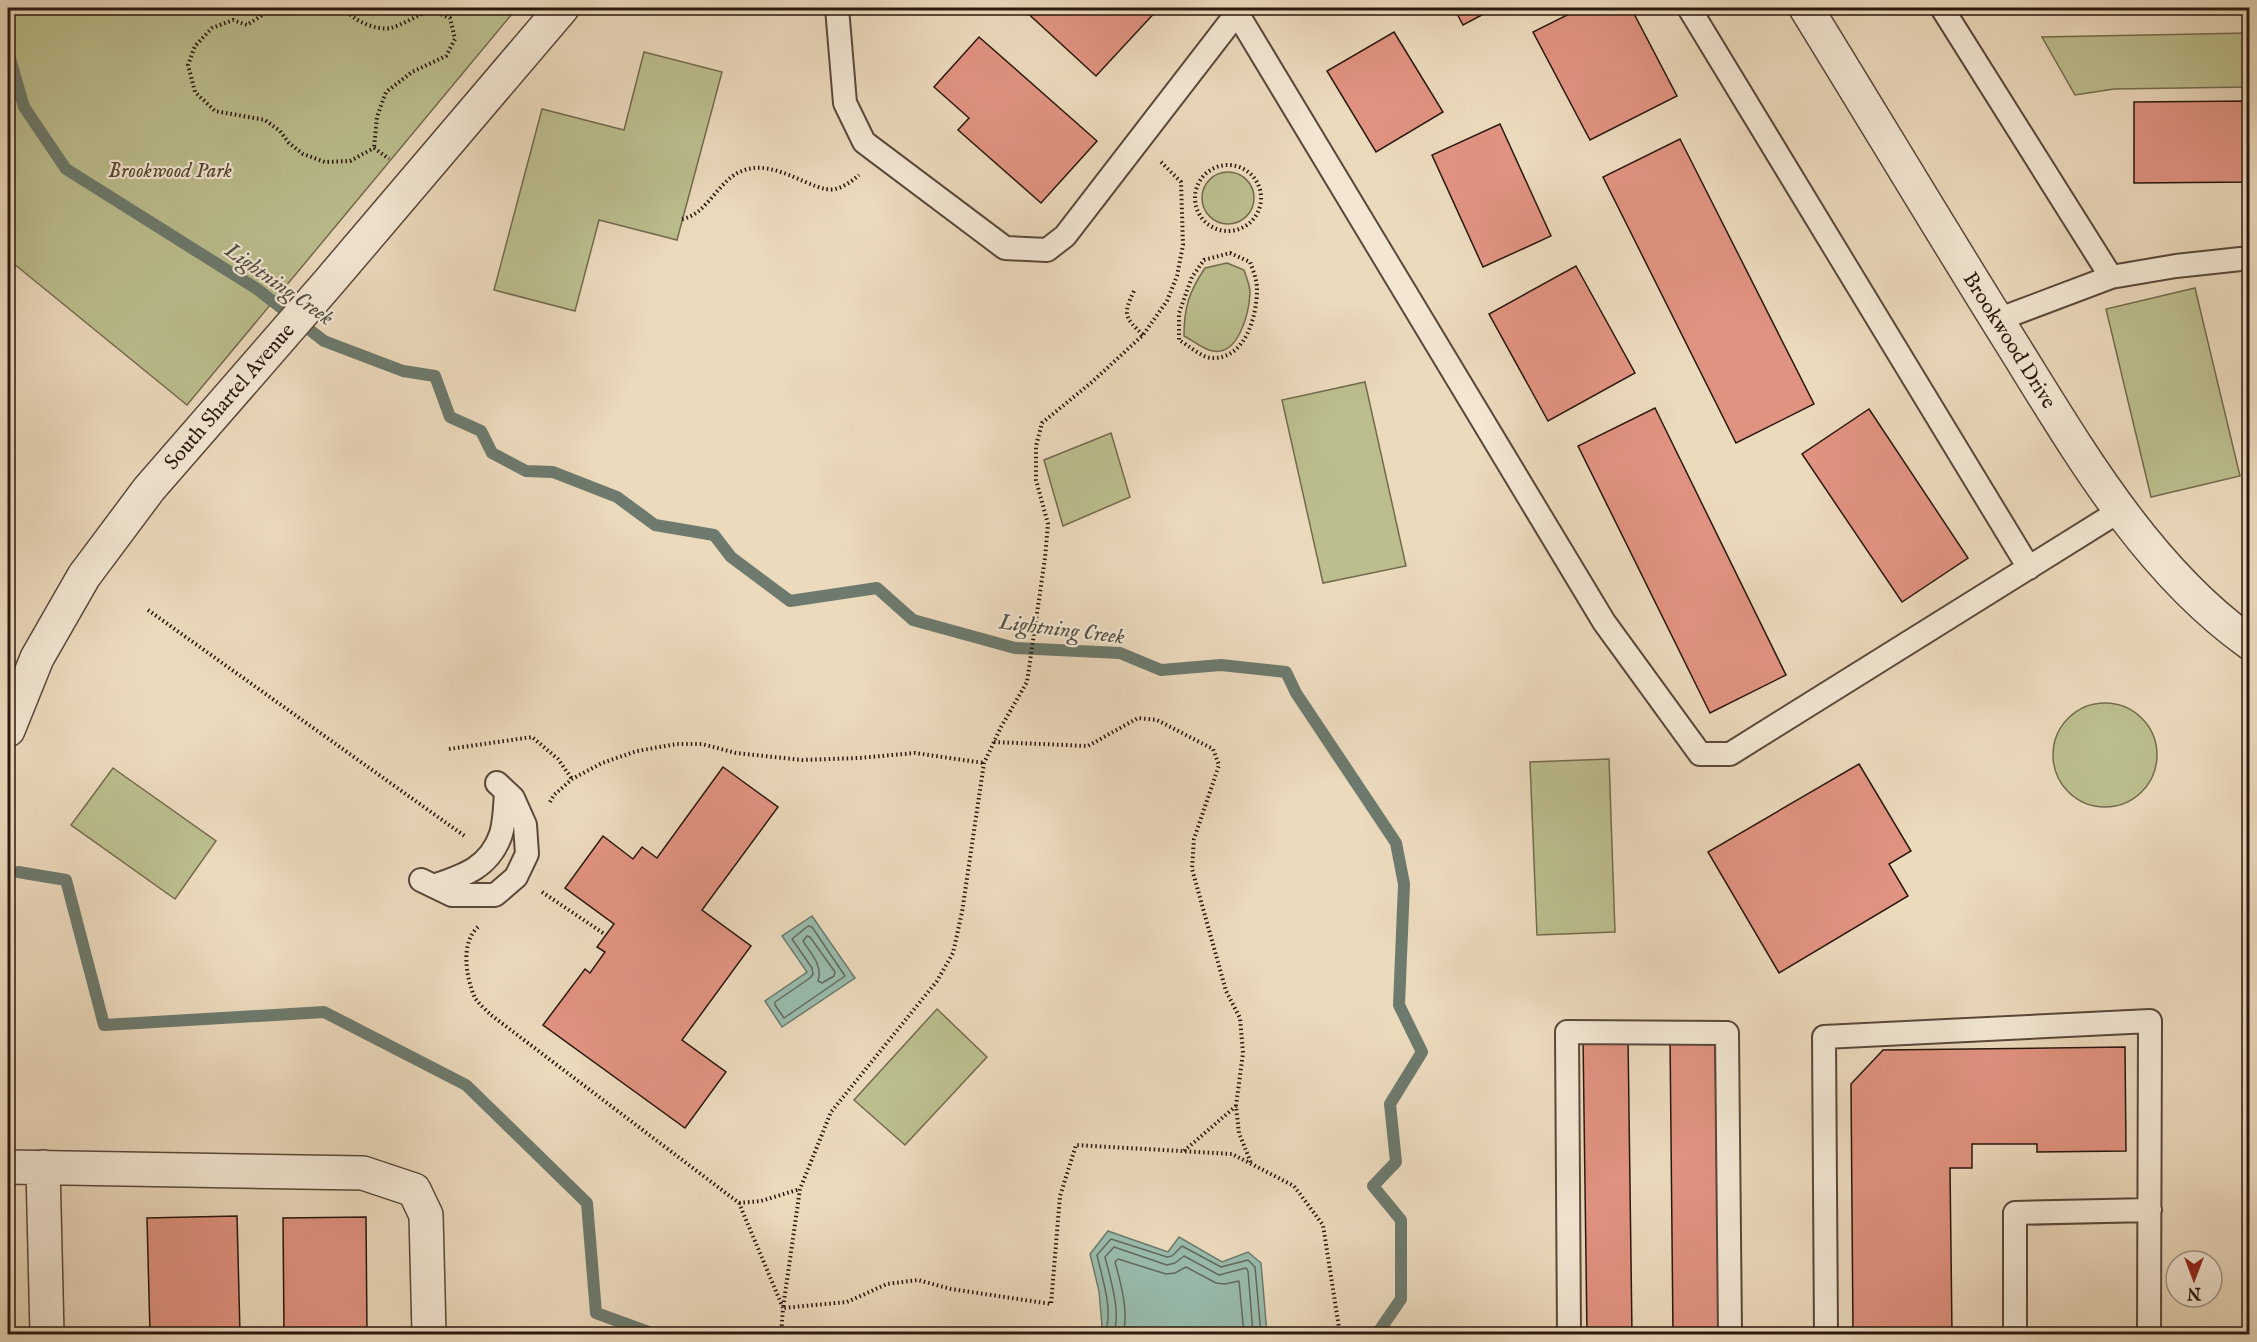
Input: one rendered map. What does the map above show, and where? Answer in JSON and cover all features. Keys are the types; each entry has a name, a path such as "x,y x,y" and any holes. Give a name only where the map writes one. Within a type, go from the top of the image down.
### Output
{"street":[{"name":"South Shartel Avenue","path":"8,730 37,658 84,576 149,489 562,8"},
{"name":"Brookwood Drive","path":"1806,8 2084,460 2121,510 2189,592 2235,633 2250,643"},
{"path":"8,1167 363,1173 414,1190 426,1215 429,1335"},
{"path":"44,1167 47,1335"}],"lane":[{"path":"837,8 844,103 864,142 1005,248 1047,250 1065,236 1235,10 1605,622 1700,754 1730,754 2121,510"},
{"path":"1689,8 2029,568"},
{"path":"1942,8 2111,277"},
{"path":"1997,320 2111,277 2176,266 2250,258"},
{"path":"501,787 513,798 525,825 527,854 516,877 495,895 452,895 427,883 467,875 490,856 502,833 501,787"},
{"path":"1826,1335 1824,1037 2150,1021 2149,1335"},
{"path":"1569,1335 1567,1032 1727,1033 1730,1335"},
{"path":"2015,1335 2015,1213 2150,1210"}],"path":[{"path":"273,8 247,25 233,20 212,28 195,46 188,65 195,93 215,111 265,120 280,131 289,143 303,154 325,162 350,161 374,148 376,117 386,92 412,72 446,56 455,39 450,18 431,9 389,28 369,25 349,15 344,8"},
{"path":"781,1335 800,1189 831,1112 937,981 953,953 962,912 984,763 1027,682 1048,524 1036,480 1036,446 1042,423 1092,382 1143,334 1167,301 1177,276 1183,245 1181,182 1138,140"},
{"path":"682,219 692,218 720,186 742,170 764,169 783,172 819,187 833,190 849,183 883,156"},
{"path":"1227,164 1244,169 1257,180 1262,198 1258,214 1246,227 1229,233 1212,228 1199,216 1194,199 1198,182 1210,170 1227,164"},
{"path":"1230,253 1250,262 1257,286 1254,318 1242,345 1226,356 1210,358 1179,340 1179,312 1192,277 1204,260 1230,253"},
{"path":"1134,291 1126,309 1129,322 1143,334"},
{"path":"148,610 459,831 490,856"},
{"path":"994,742 1088,746 1138,718 1157,720 1213,749 1219,765 1194,839 1192,869 1226,991 1240,1018 1243,1053 1236,1106 1239,1134 1251,1164"},
{"path":"449,749 531,737 558,759 572,779"},
{"path":"546,810 554,795 572,779 602,763 628,754 677,744 702,744 744,754 802,760 915,753 984,763"},
{"path":"516,877 606,935"},
{"path":"480,925 473,931 467,953 467,978 476,1000 491,1015 739,1203 783,1308"},
{"path":"1183,1151 1236,1106"},
{"path":"783,1308 847,1302 887,1284 918,1280 951,1289 1051,1304 1060,1196 1076,1145 1232,1154 1294,1186 1323,1225 1341,1335"},
{"path":"739,1203 768,1200 800,1189"}],"green space":[{"name":"Brookwood Park","path":"8,8 504,8 512,14 187,405 8,259"},
{"path":"2249,33 2249,87 2114,89 2075,95 2042,37"},
{"path":"644,52 722,72 677,240 599,220 575,311 494,290 542,109 624,130"},
{"path":"1223,172 1233,172 1247,179 1254,198 1247,217 1233,224 1223,224 1213,220 1206,213 1202,203 1202,193 1206,183 1213,176"},
{"path":"1227,263 1244,270 1250,290 1247,312 1240,333 1228,348 1219,351 1209,350 1184,336 1186,308 1191,292 1205,268"},
{"path":"2195,288 2240,476 2151,497 2106,309"},
{"path":"1365,382 1406,566 1323,583 1282,400"},
{"path":"1111,433 1130,497 1063,526 1044,460"},
{"path":"2105,703 2125,707 2142,718 2153,735 2157,755 2153,775 2142,792 2125,803 2105,807 2085,803 2068,792 2057,775 2053,755 2057,735 2068,718 2085,707"},
{"path":"1609,759 1615,932 1537,935 1530,762"},
{"path":"113,768 216,841 175,899 71,825"},
{"path":"937,1009 987,1057 905,1145 854,1100"}],"water":[{"path":"812,916 855,978 782,1027 765,1001 807,972 782,936"},
{"path":"1108,1231 1168,1252 1179,1237 1222,1262 1248,1252 1261,1263 1267,1334 1096,1334 1102,1326 1099,1291 1090,1254"}],"building":[{"path":"1022,8 1159,8 1096,76"},
{"path":"1454,8 1495,8 1463,25"},
{"path":"1581,8 1631,8 1677,96 1590,140 1533,32"},
{"path":"2031,8 2250,8 2250,10 2031,11"},
{"path":"1394,32 1443,112 1376,152 1327,71"},
{"path":"979,37 1097,141 1041,203 958,130 969,118 934,87"},
{"path":"2250,101 2250,182 2134,183 2134,102"},
{"path":"1500,124 1551,236 1483,267 1432,155"},
{"path":"1680,139 1814,404 1736,443 1603,177"},
{"path":"1576,266 1635,373 1548,421 1489,314"},
{"path":"1655,408 1786,675 1710,713 1578,446"},
{"path":"1869,409 1968,558 1902,602 1802,454"},
{"path":"1859,764 1911,851 1889,864 1908,896 1779,973 1708,852"},
{"path":"723,767 778,807 702,910 751,946 682,1040 726,1072 685,1128 543,1025 585,969 590,973 605,952 597,947 614,924 565,888 603,836 633,859 642,847 657,858"},
{"path":"1583,1037 1628,1037 1632,1334 1587,1334"},
{"path":"1670,1037 1715,1037 1719,1334 1673,1334"},
{"path":"2125,1047 2126,1151 2037,1152 2037,1144 1972,1144 1972,1168 1950,1168 1952,1334 1853,1334 1851,1084 1883,1050"},
{"path":"237,1216 240,1334 150,1334 147,1218"},
{"path":"366,1217 367,1334 284,1334 283,1218"}],"waterway":[{"name":"Lightning Creek","path":"8,52 24,107 66,169 257,289 324,341 403,371 435,376 450,417 481,431 492,453 526,471 553,472 617,497 655,525 714,535 731,557 790,601 877,588 913,620 1015,648 1120,653 1161,670 1221,665 1286,672 1296,693 1396,843 1404,884 1399,1005 1422,1052 1390,1104 1396,1162 1373,1186 1401,1220 1401,1299 1377,1334"},
{"path":"18,872 66,880 104,1025 324,1012 466,1085 587,1203 596,1313 654,1334"}]}
